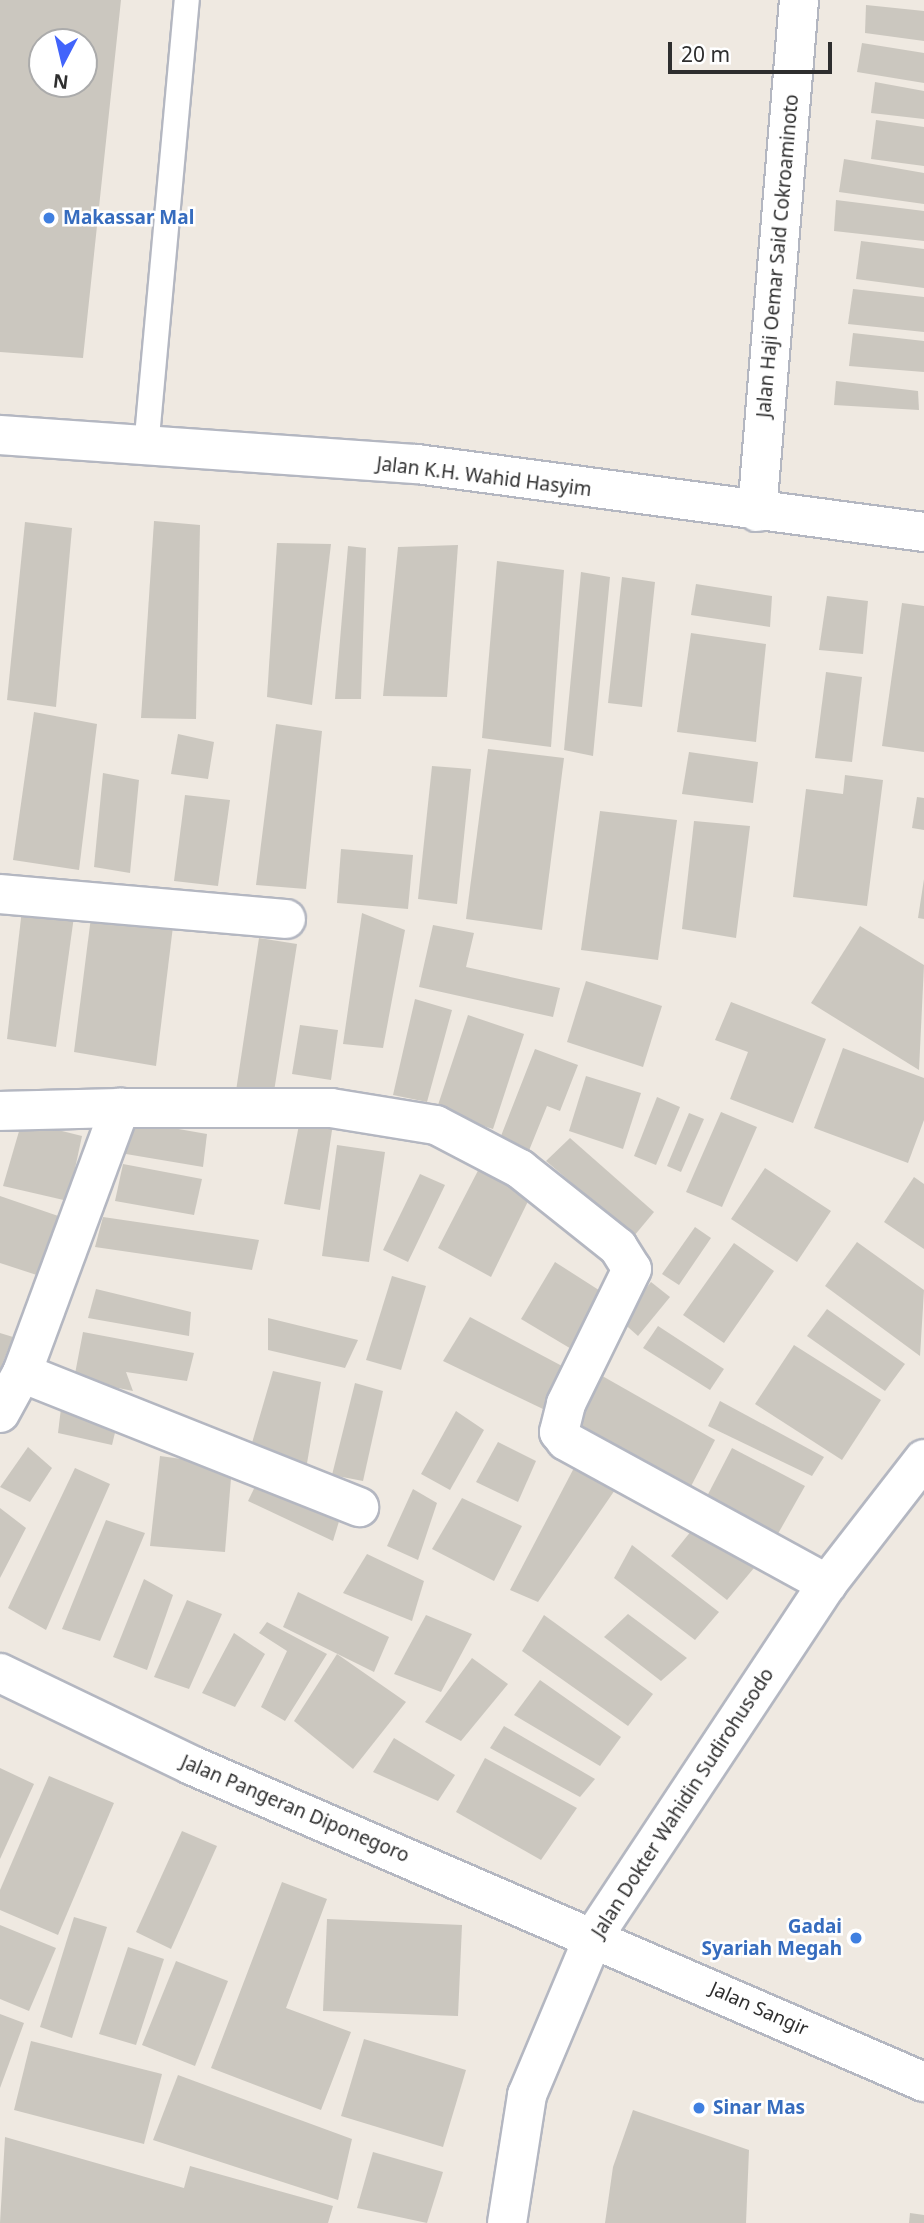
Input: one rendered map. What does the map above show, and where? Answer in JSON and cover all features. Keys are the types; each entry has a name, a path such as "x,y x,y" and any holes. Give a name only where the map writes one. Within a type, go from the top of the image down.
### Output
{"street":[{"name":"Jalan Haji Oemar Said Cokroaminoto","path":"757,512 799,0"},
{"name":"Jalan K.H. Wahid Hasyim","path":"0,435 418,464 757,512 924,532"},
{"path":"0,894 286,919"},
{"path":"0,1413 22,1373 120,1108"},
{"path":"0,1111 331,1108 436,1125 520,1170 618,1247 632,1269 566,1404 559,1432 827,1584"},
{"path":"22,1373 359,1507"},
{"name":"Jalan Dokter Wahidin Sudirohusodo","path":"507,2223 527,2095 594,1936 827,1584 924,1459"},
{"name":"Jalan Pangeran Diponegoro","path":"0,1673 191,1765 594,1936"},
{"name":"Jalan Sangir","path":"594,1936 924,2082"}],"lane":[{"path":"146,447 187,0"}],"building":[{"name":"Makassar Mal","path":"0,0 121,0 83,358 0,352"},
{"path":"866,5 924,11 924,41 865,33"},
{"path":"862,43 924,53 924,83 857,72"},
{"path":"875,82 924,91 924,119 871,113"},
{"path":"876,120 924,127 924,166 871,159"},
{"path":"844,159 924,173 924,204 839,192"},
{"path":"836,200 924,211 924,241 834,231"},
{"path":"861,241 924,249 924,288 856,279"},
{"path":"853,289 924,297 924,332 848,324"},
{"path":"853,333 924,341 924,372 849,366"},
{"path":"836,381 918,391 919,410 834,405"},
{"path":"154,521 200,525 196,719 141,718"},
{"path":"25,522 72,528 56,707 7,700"},
{"path":"277,543 331,544 312,705 267,697"},
{"path":"458,545 447,697 383,696 398,547"},
{"path":"348,546 366,548 361,699 335,699"},
{"path":"497,561 564,570 551,747 482,738"},
{"path":"581,572 610,577 593,756 564,750"},
{"path":"622,577 655,582 642,707 608,703"},
{"path":"696,584 772,596 770,627 691,615"},
{"path":"827,596 868,601 863,654 819,650"},
{"path":"902,603 924,606 924,752 882,746"},
{"path":"691,633 766,644 756,742 677,732"},
{"path":"826,672 862,677 852,762 815,758"},
{"path":"34,712 97,724 79,870 13,860"},
{"path":"276,724 322,731 306,889 256,885"},
{"path":"178,734 214,742 208,779 171,774"},
{"path":"488,749 564,758 542,930 466,919"},
{"path":"689,752 758,762 753,803 682,794"},
{"path":"432,766 471,769 457,904 418,899"},
{"path":"103,773 139,780 130,873 94,867"},
{"path":"845,775 883,780 867,906 793,897 806,789 843,794"},
{"path":"185,795 230,800 218,886 174,881"},
{"path":"917,797 924,798 924,830 912,828"},
{"path":"600,811 677,820 658,960 581,950"},
{"path":"694,821 750,826 736,938 682,929"},
{"path":"341,849 413,855 408,909 337,903"},
{"path":"924,879 924,919 918,918"},
{"path":"23,901 75,909 56,1047 7,1039"},
{"path":"92,909 174,918 156,1066 74,1052"},
{"path":"362,913 405,930 383,1048 343,1044"},
{"path":"433,925 474,933 466,967 560,988 553,1017 419,987"},
{"path":"860,926 924,965 919,1070 811,1003"},
{"path":"259,938 297,944 273,1098 236,1091"},
{"path":"586,981 662,1006 643,1067 567,1042"},
{"path":"415,999 452,1010 427,1102 393,1095"},
{"path":"731,1002 826,1039 793,1123 730,1099 748,1052 715,1040"},
{"path":"468,1015 524,1034 493,1129 436,1111"},
{"path":"300,1025 338,1030 331,1080 292,1074"},
{"path":"843,1048 924,1078 924,1120 908,1163 814,1128"},
{"path":"535,1049 578,1065 560,1111 547,1106 528,1153 499,1141"},
{"path":"586,1076 641,1093 623,1149 569,1131"},
{"path":"657,1097 680,1107 656,1165 634,1156"},
{"path":"721,1112 757,1127 722,1207 686,1192"},
{"path":"689,1113 704,1119 681,1172 667,1166"},
{"path":"301,1114 334,1117 320,1210 284,1204"},
{"path":"127,1120 207,1134 203,1167 120,1153"},
{"path":"22,1121 82,1136 68,1201 3,1186"},
{"path":"570,1138 654,1212 634,1236 546,1161"},
{"path":"337,1145 385,1152 369,1262 322,1256"},
{"path":"484,1159 534,1189 491,1277 438,1248"},
{"path":"123,1164 202,1179 194,1215 115,1201"},
{"path":"765,1168 831,1211 797,1262 731,1219"},
{"path":"420,1174 445,1185 408,1262 383,1250"},
{"path":"914,1177 924,1184 924,1249 884,1222"},
{"path":"0,1196 67,1219 49,1279 0,1263"},
{"path":"103,1217 259,1240 252,1270 95,1247"},
{"path":"695,1227 711,1238 679,1285 662,1274"},
{"path":"857,1242 924,1290 920,1356 825,1286"},
{"path":"734,1243 774,1271 724,1343 683,1315"},
{"path":"555,1262 605,1294 573,1350 521,1319"},
{"path":"392,1276 426,1286 401,1370 366,1360"},
{"path":"651,1282 670,1297 638,1336 620,1320"},
{"path":"96,1289 191,1312 189,1336 88,1318"},
{"path":"827,1309 905,1364 885,1391 807,1336"},
{"path":"470,1317 562,1366 543,1409 443,1361"},
{"path":"268,1318 358,1340 345,1368 268,1350"},
{"path":"658,1326 724,1369 710,1390 643,1348"},
{"path":"83,1332 194,1353 187,1381 126,1372 133,1391 74,1379"},
{"path":"0,1333 13,1337 0,1370"},
{"path":"794,1345 881,1400 842,1460 755,1404"},
{"path":"590,1369 715,1440 687,1494 560,1429"},
{"path":"273,1371 321,1382 306,1469 247,1460"},
{"path":"355,1383 383,1391 363,1481 332,1475"},
{"path":"62,1400 120,1412 112,1445 58,1433"},
{"path":"720,1401 824,1457 812,1476 708,1426"},
{"path":"456,1411 484,1430 450,1490 421,1474"},
{"path":"498,1442 536,1461 518,1502 476,1482"},
{"path":"28,1447 52,1468 30,1502 0,1487"},
{"path":"732,1448 805,1486 775,1539 704,1502"},
{"path":"160,1456 232,1466 225,1552 150,1546"},
{"path":"575,1466 617,1487 538,1602 510,1590"},
{"path":"75,1468 110,1484 46,1630 8,1608"},
{"path":"262,1472 344,1505 333,1541 248,1501"},
{"path":"413,1489 437,1503 418,1560 387,1546"},
{"path":"462,1498 522,1526 494,1581 432,1549"},
{"path":"0,1508 26,1528 0,1578"},
{"path":"106,1520 145,1533 100,1641 62,1629"},
{"path":"696,1525 754,1568 727,1600 671,1556"},
{"path":"632,1545 719,1612 695,1640 614,1578"},
{"path":"367,1554 424,1581 412,1621 343,1593"},
{"path":"144,1579 173,1595 147,1670 113,1657"},
{"path":"298,1592 389,1637 374,1672 283,1627"},
{"path":"187,1600 222,1614 189,1689 154,1677"},
{"path":"628,1614 687,1658 661,1681 604,1637"},
{"path":"426,1615 472,1634 441,1692 394,1674"},
{"path":"544,1615 653,1694 628,1726 522,1651"},
{"path":"267,1622 327,1654 285,1721 261,1707 287,1651 259,1633"},
{"path":"234,1633 265,1654 235,1707 202,1693"},
{"path":"337,1654 406,1702 353,1769 294,1721"},
{"path":"472,1658 508,1684 461,1741 425,1722"},
{"path":"540,1680 621,1737 600,1766 514,1715"},
{"path":"504,1726 595,1779 580,1797 490,1748"},
{"path":"394,1738 455,1775 438,1801 373,1772"},
{"path":"485,1758 577,1808 541,1860 456,1812"},
{"path":"0,1768 34,1784 0,1859"},
{"path":"49,1776 114,1803 58,1935 0,1910 0,1890"},
{"path":"182,1831 217,1846 171,1949 136,1932"},
{"path":"282,1882 327,1899 286,2008 351,2032 321,2110 211,2068"},
{"path":"74,1917 107,1927 72,2038 40,2027"},
{"path":"327,1919 462,1925 458,2016 323,2011"},
{"path":"0,1925 56,1948 29,2011 0,1999"},
{"path":"128,1947 164,1959 136,2045 99,2034"},
{"path":"176,1961 228,1981 195,2066 142,2045"},
{"path":"0,2014 24,2023 0,2088"},
{"path":"364,2039 466,2070 443,2147 341,2116"},
{"path":"31,2041 162,2074 144,2144 14,2110"},
{"path":"178,2075 352,2139 338,2200 153,2140"},
{"path":"633,2110 749,2150 746,2223 605,2223 613,2167"},
{"path":"5,2137 184,2188 190,2166 333,2206 328,2223 0,2223"},
{"path":"373,2152 443,2172 427,2223 357,2208"},
{"path":"910,2213 924,2215 924,2223 909,2223"}],"place":[{"name":"Makassar Mal","path":"49,218"},
{"name":"Gadai Syariah Megah","path":"856,1938"},
{"name":"Sinar Mas","path":"699,2108"}]}
